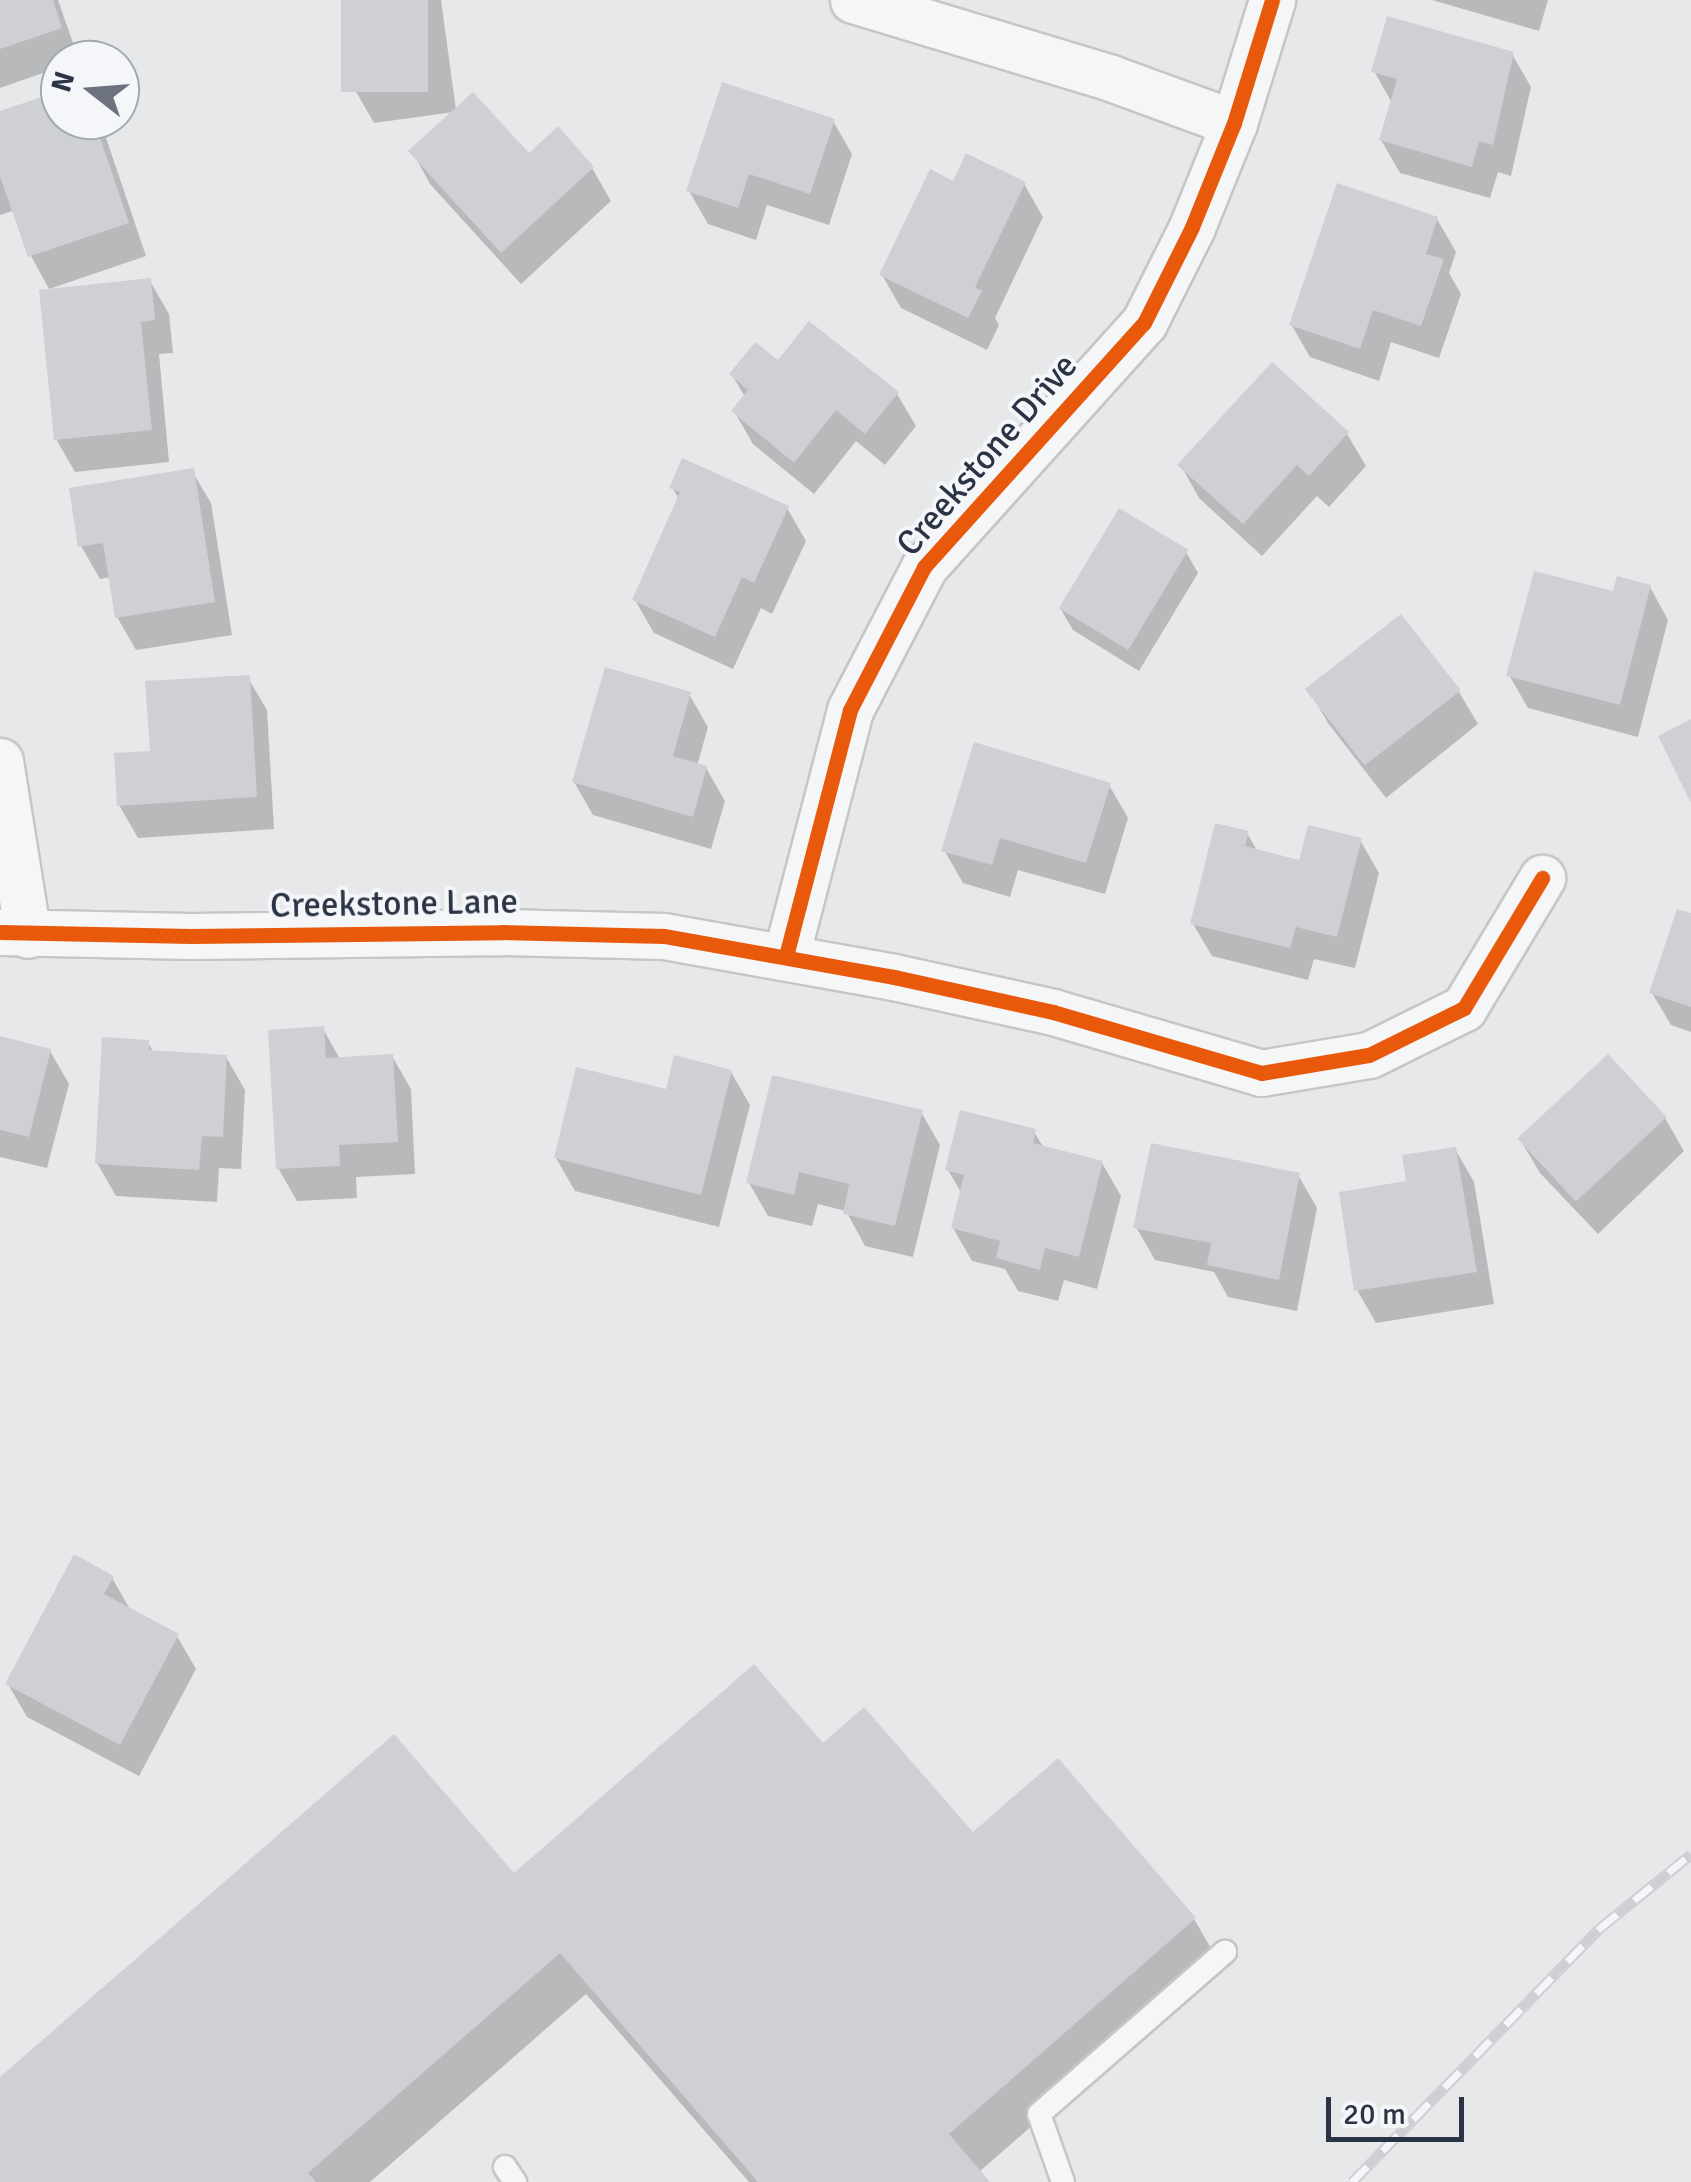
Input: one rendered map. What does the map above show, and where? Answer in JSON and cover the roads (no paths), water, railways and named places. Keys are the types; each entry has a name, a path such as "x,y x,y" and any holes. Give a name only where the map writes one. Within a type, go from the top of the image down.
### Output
{"street":[{"path":"854,0 1111,78 1234,123"},
{"name":"Creekstone Drive","path":"786,956 850,710 924,567 1144,322 1192,227 1234,123 1272,0"},
{"path":"0,761 14,934"},
{"path":"786,956 1054,1012 1262,1074 1369,1055 1464,1008 1542,878"},
{"name":"Creekstone Lane","path":"14,934 503,932 664,936 786,956"}],"lane":[{"path":"1063,2182 1039,2114 1225,1952"}],"railway":[{"path":"1352,2182 1600,1928 1691,1854"}]}
